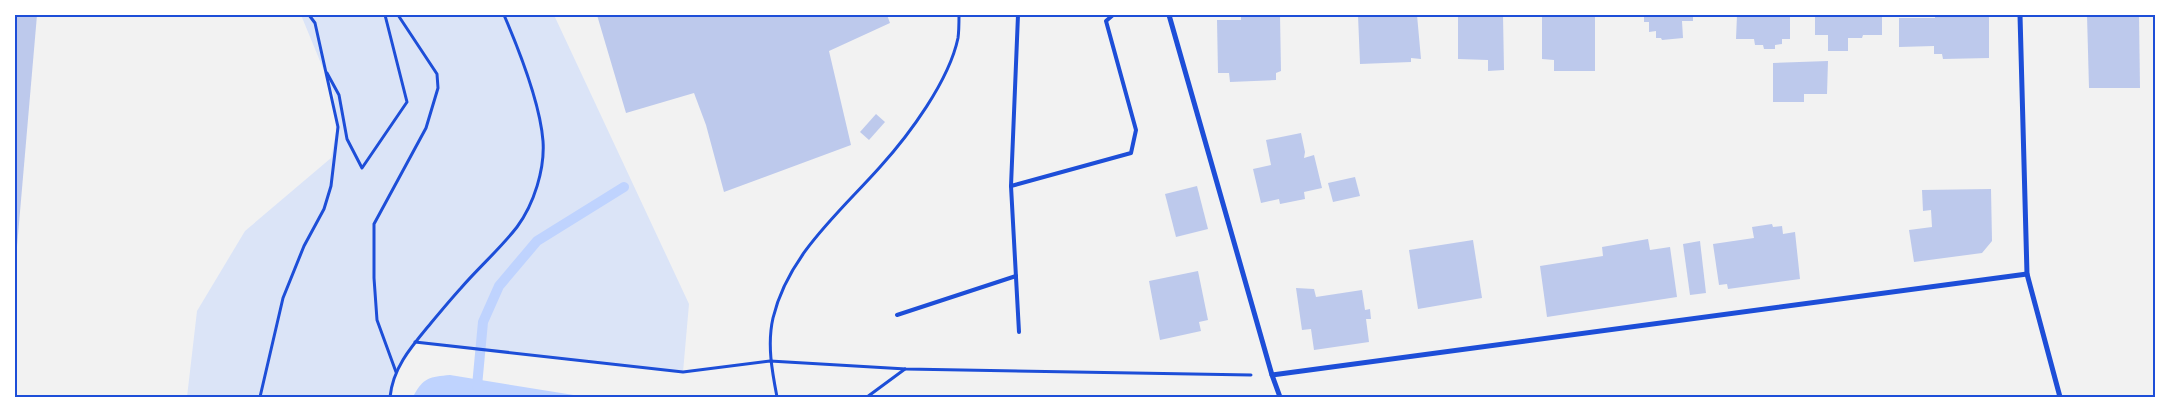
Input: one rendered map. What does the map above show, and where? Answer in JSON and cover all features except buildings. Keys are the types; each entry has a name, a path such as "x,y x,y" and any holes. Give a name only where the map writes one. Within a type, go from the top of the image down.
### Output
{"street":[{"path":"1169,15 1272,375 1280,397"},
{"path":"2020,15 2027,274 2060,397"},
{"path":"1272,375 2027,274"}],"lane":[{"path":"1018,15 1011,186 1019,332"},
{"path":"1011,186 1130,153 1136,130 1106,21 1113,15"},
{"path":"897,315 1016,276"}],"path":[{"path":"260,397 283,298 304,246 324,209 331,186 338,127 315,23 309,15"},
{"path":"325,70 339,96 347,139 362,168 407,102 385,15"},
{"path":"396,372 377,320 374,278 374,224 426,128 438,88 437,74 398,15"},
{"path":"390,397 392,381 396,372 415,342 518,226 532,199 540,171 543,142 520,52 504,15"},
{"path":"777,397 770,361 773,318 790,272 825,225 881,166 929,105 945,72 958,38 960,15"},
{"path":"415,342 683,372 770,361 906,369 1272,375"},
{"path":"867,397 906,369"}],"shaded area":[{"path":"301,15 554,15 689,304 683,372 415,342 396,372 392,397 187,397 197,311 245,231 331,158 336,132 334,95"}],"water":[{"path":"450,375 586,397 413,397 420,385 428,379"}],"waterway":[{"path":"484,397 477,386 483,322 499,286 537,241 624,187"}]}
